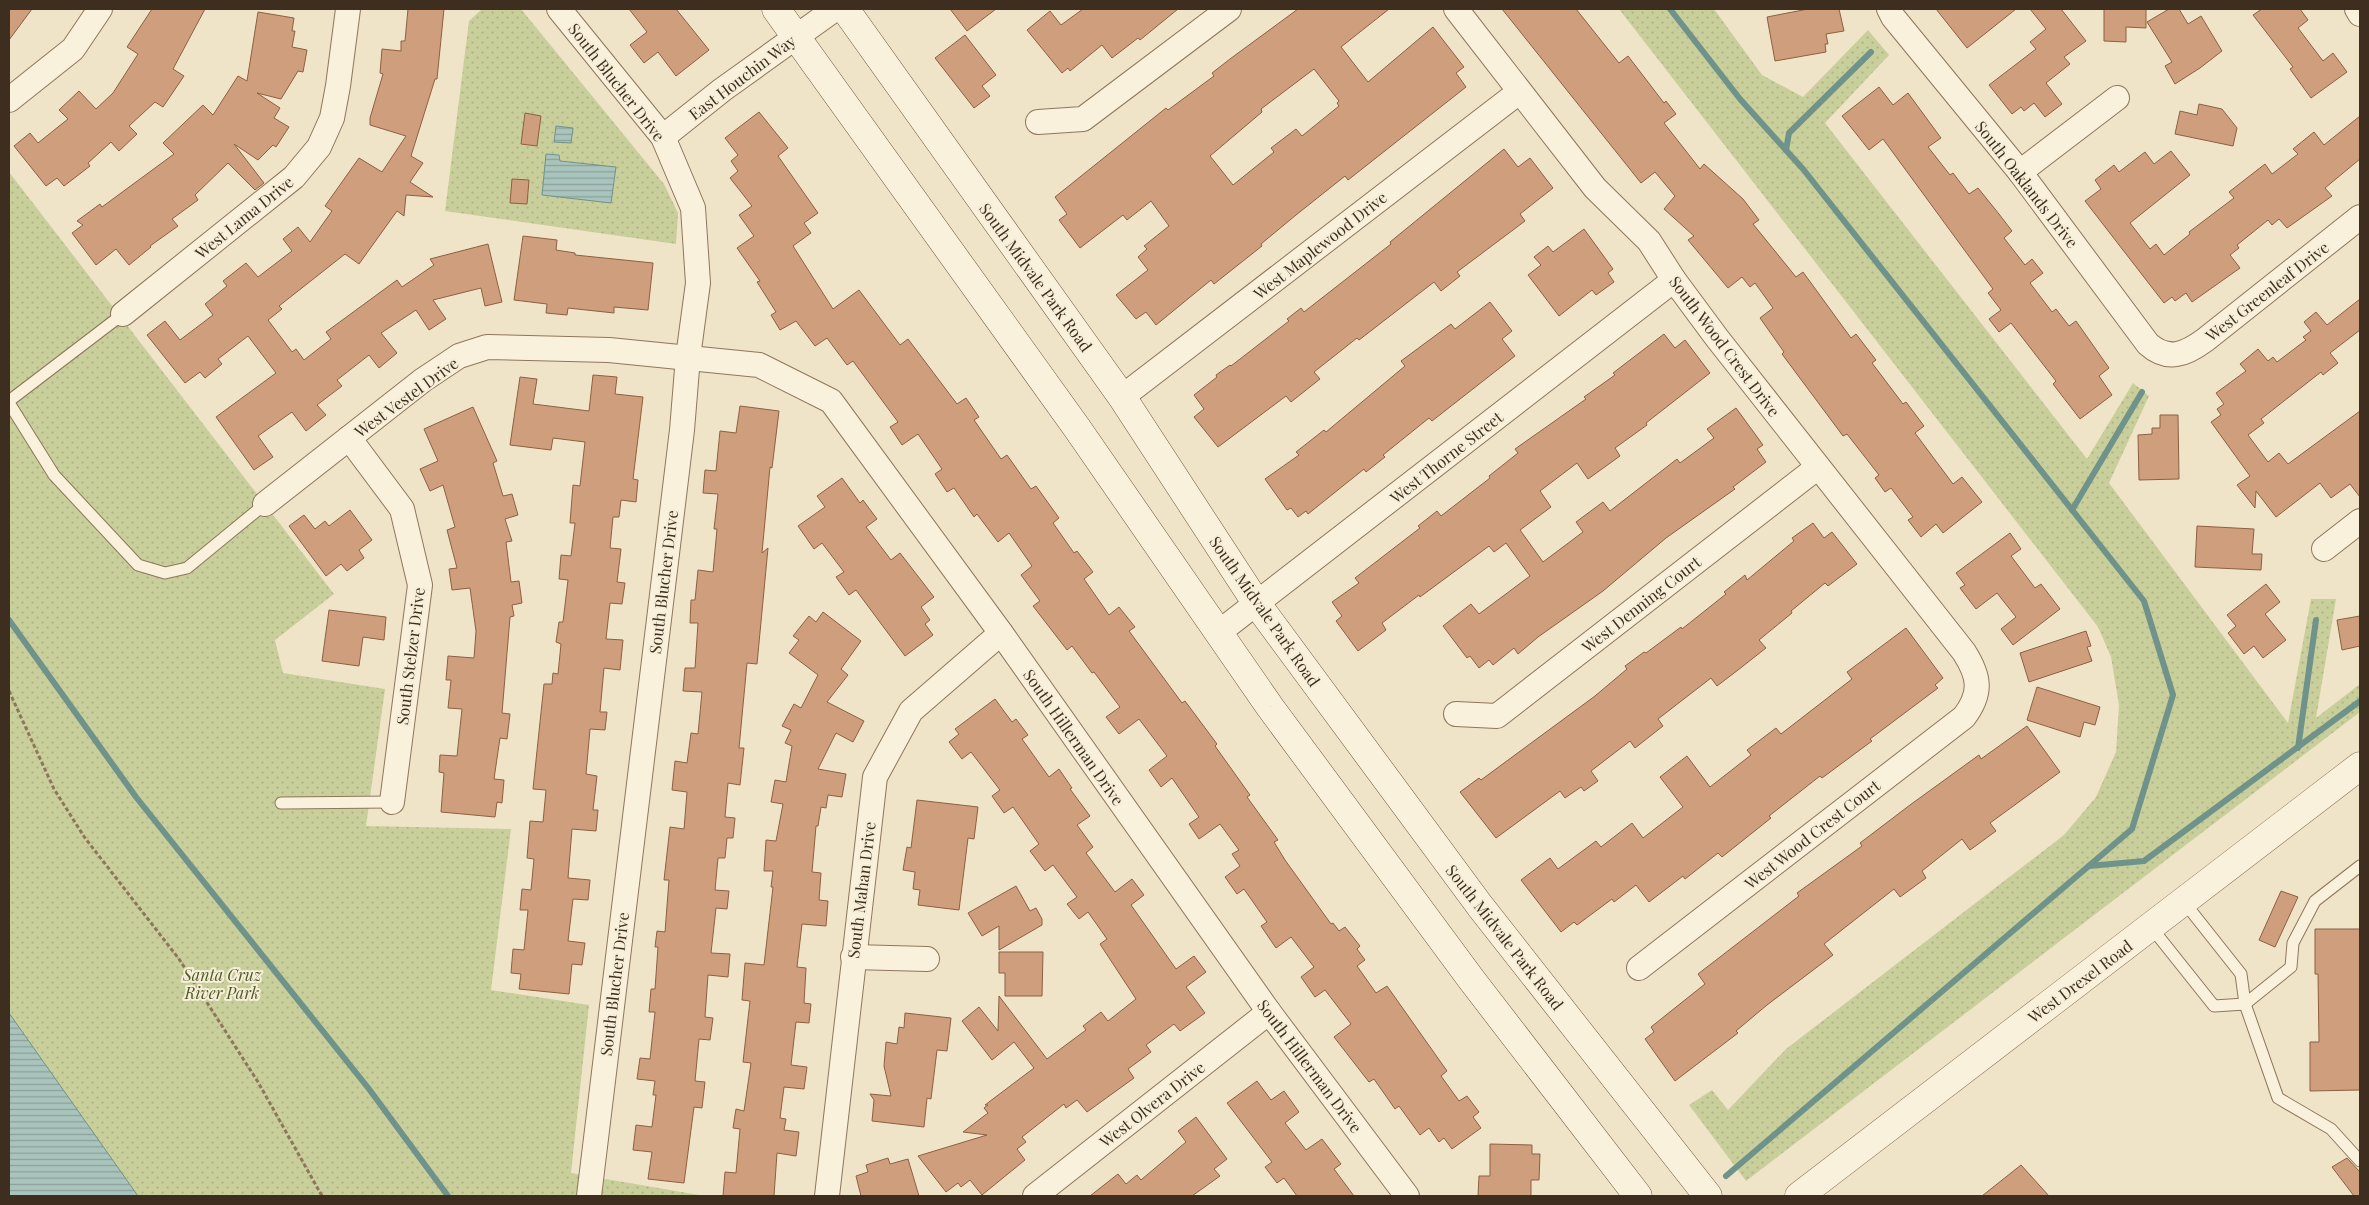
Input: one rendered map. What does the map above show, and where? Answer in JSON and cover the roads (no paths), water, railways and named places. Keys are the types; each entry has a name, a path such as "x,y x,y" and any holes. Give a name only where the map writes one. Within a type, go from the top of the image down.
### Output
{"main road":[{"path":"776,9 797,35 1071,420 1218,633 1432,928 1638,1196"},
{"name":"South Midvale Park Road","path":"834,12 1122,397 1257,604 1480,906 1708,1196"},
{"name":"West Drexel Road","path":"1799,1196 2360,766"}],"street":[{"path":"9,100 73,50 100,9"},
{"name":"West Lama Drive","path":"123,314 294,177 319,147 332,118 348,9"},
{"name":"South Blucher Drive","path":"559,9 663,137 693,208 698,282 688,357 681,440 589,1196"},
{"path":"1038,122 1083,119 1229,9"},
{"name":"South Wood Crest Drive","path":"1456,9 1595,188 1649,241 1674,280 1818,468 1964,652 1975,671 1977,683 1983,695"},
{"name":"South Oaklands Drive","path":"1889,9 1893,17 2020,172 2148,344 2167,363"},
{"path":"2356,9 2360,14"},
{"name":"East Houchin Way","path":"663,137 722,90 797,35 834,12"},
{"name":"West Maplewood Drive","path":"1122,397 1519,92"},
{"path":"2020,172 2117,98"},
{"name":"West Greenleaf Drive","path":"2167,363 2205,340 2360,217"},
{"name":"West Thorne Street","path":"1218,633 1674,280"},
{"name":"West Vestel Drive","path":"265,504 430,375 459,356 487,348 609,350 688,357"},
{"name":"South Hillerman Drive","path":"688,357 759,365 832,401 1001,632 1269,1012 1406,1196"},
{"name":"South Stelzer Drive","path":"349,438 402,509 420,584 392,802"},
{"name":"West Denning Court","path":"1456,714 1497,716 1818,468"},
{"path":"2324,549 2360,521"},
{"name":"South Mahan Drive","path":"827,1196 875,777 911,711 1001,632"},
{"name":"West Wood Crest Court","path":"1638,968 1956,723 1983,695"},
{"path":"853,957 927,959"},
{"name":"West Olvera Drive","path":"1035,1196 1269,1012"}],"lane":[{"path":"123,314 9,402 54,475 138,565 165,574 187,568 265,504"},
{"path":"281,803 392,802"},
{"path":"2151,927 2214,1006 2245,1004 2291,967 2293,943 2315,901 2360,866"},
{"path":"2184,902 2241,974 2245,1004 2278,1098 2330,1129 2360,1161"}],"water":[{"path":"556,126 573,128 571,143 554,142"},
{"path":"546,154 559,155 560,161 616,167 611,203 542,195"},
{"path":"9,1013 138,1196 9,1196"}],"waterway":[{"path":"1670,9 1740,99 1803,169 2144,601 2173,695 2132,829 1726,1176"},
{"path":"1786,150 1789,133 1871,52"},
{"path":"2072,510 2142,392"},
{"path":"9,620 136,797 369,1089 448,1196"},
{"path":"2298,748 2316,620"},
{"path":"2089,866 2144,861 2360,701"}],"park label":[{"name":"Santa Cruz River Park","path":"222,983"}]}
